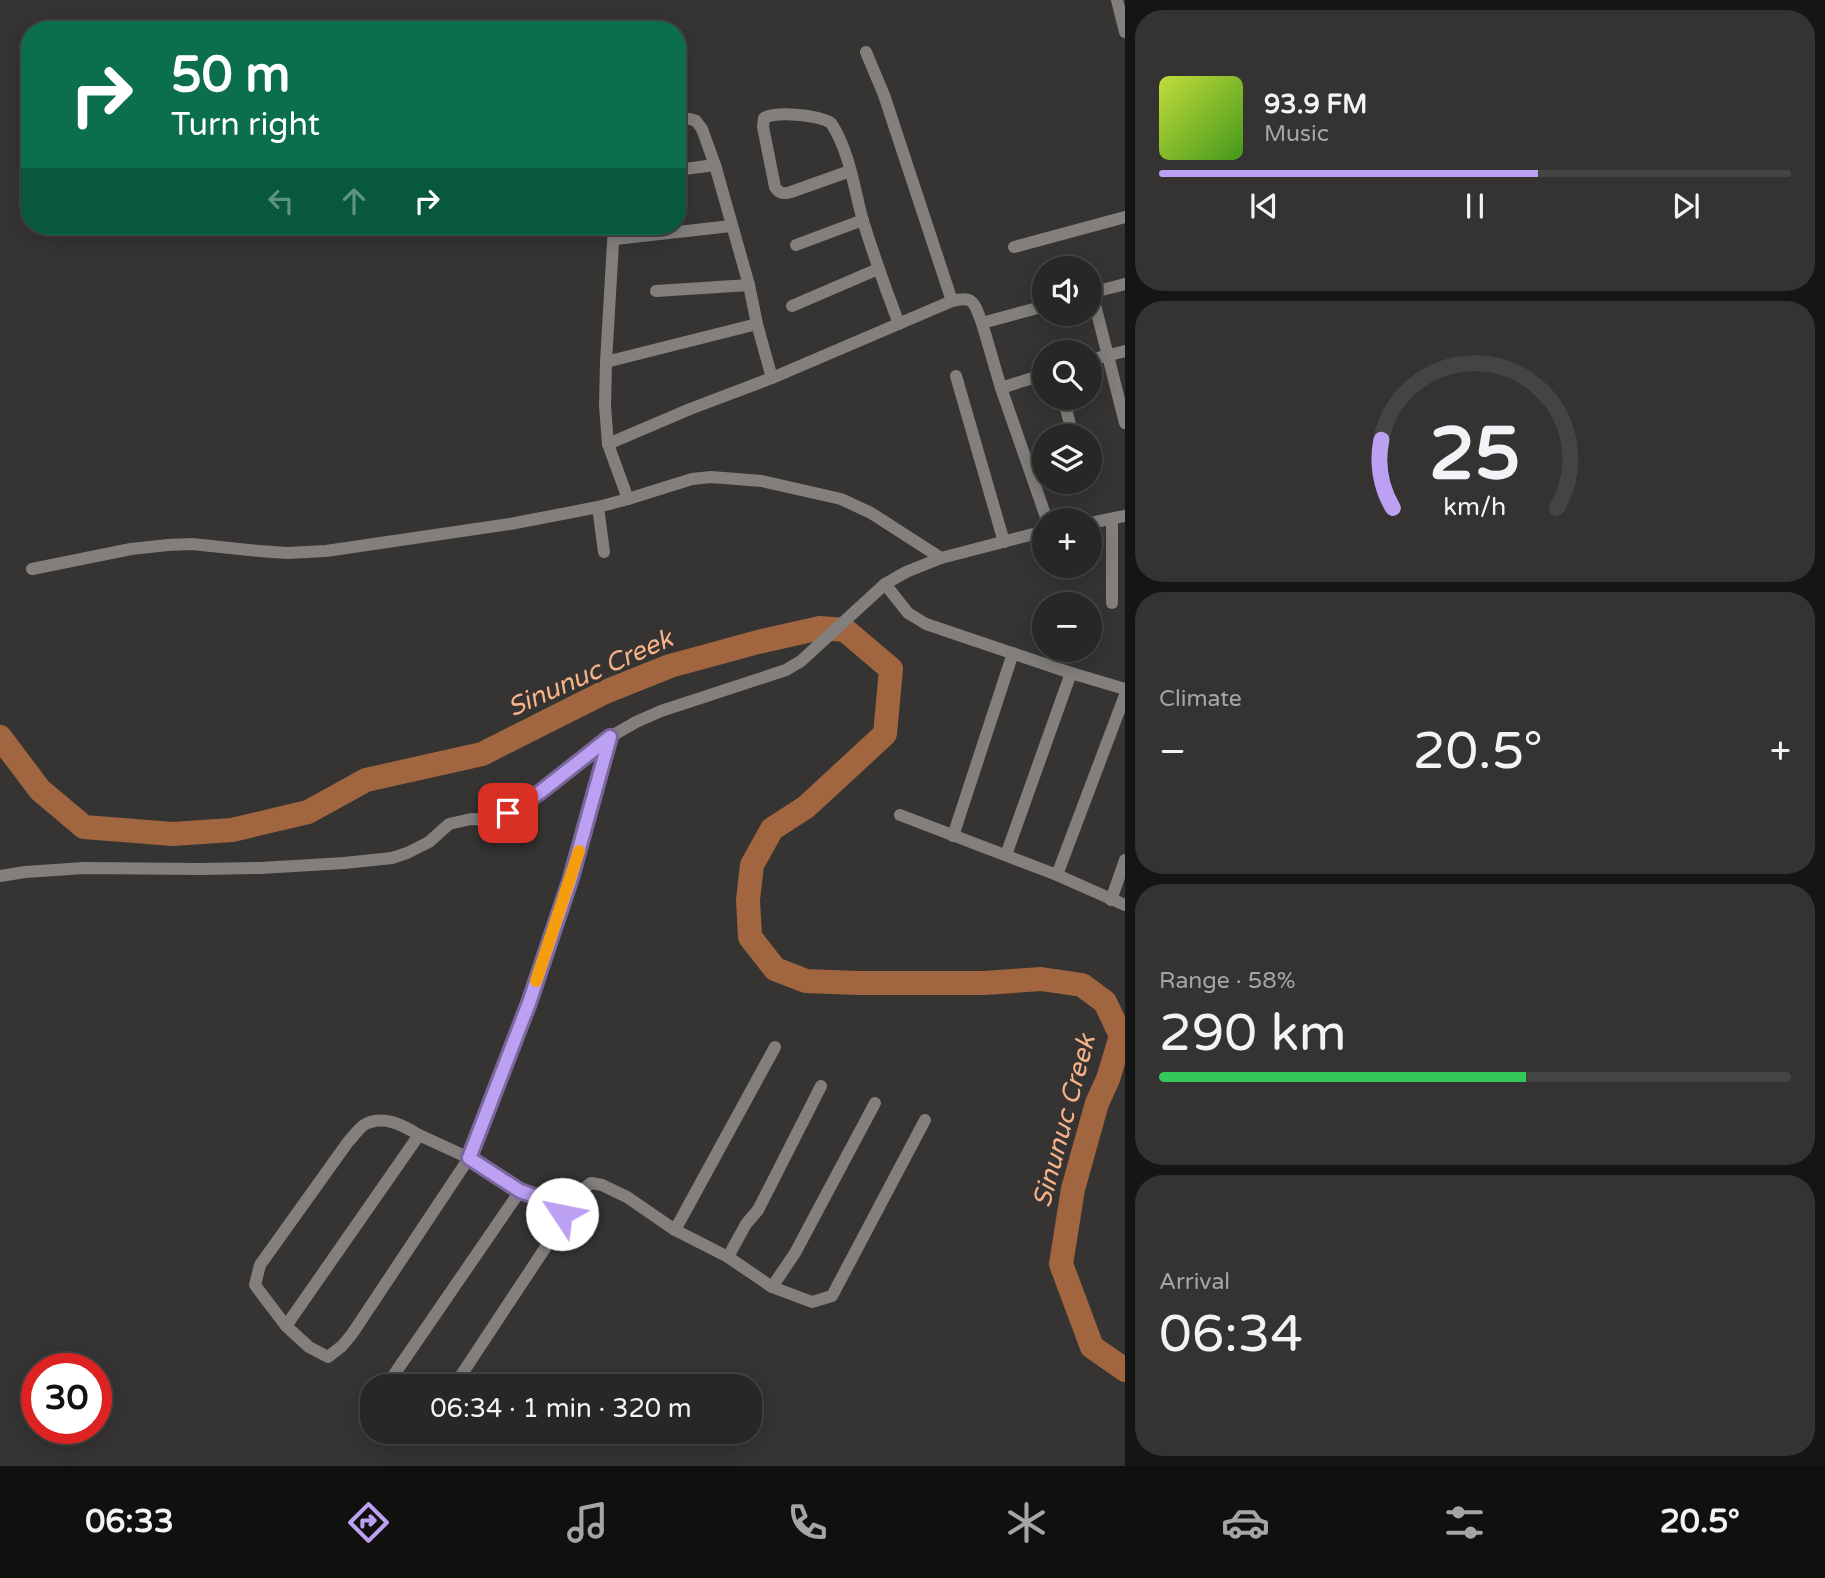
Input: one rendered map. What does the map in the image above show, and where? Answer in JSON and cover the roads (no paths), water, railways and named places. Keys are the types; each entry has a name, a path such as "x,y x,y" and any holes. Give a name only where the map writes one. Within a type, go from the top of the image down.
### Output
{"street":[{"path":"1117,0 1125,32"},
{"path":"866,52 884,95 952,302"},
{"path":"850,171 781,193 775,187 763,127 764,118 771,114 827,120 835,129 850,171 878,269 899,324"},
{"path":"686,118 696,121 702,129 715,165 772,379"},
{"path":"686,169 715,165"},
{"path":"1014,247 1125,217"},
{"path":"796,245 863,220"},
{"path":"686,228 731,226"},
{"path":"615,235 605,406 608,444 628,499"},
{"path":"792,306 878,269"},
{"path":"1102,290 1125,284"},
{"path":"656,291 749,285"},
{"path":"608,444 964,298 976,308 982,323 1043,508"},
{"path":"982,323 1032,310"},
{"path":"606,362 757,324"},
{"path":"1100,326 1125,423"},
{"path":"1102,357 1125,351"},
{"path":"956,376 1004,542"},
{"path":"1002,388 1032,378"},
{"path":"32,569 131,549 168,545 192,544 259,551 326,551 598,507 692,479 711,477 762,481 841,499 871,513 941,558"},
{"path":"598,507 604,552"},
{"path":"1112,603 1119,518"},
{"path":"0,876 84,869 261,868 392,858 429,842 449,824 461,820 499,818 508,813 539,793 610,737 636,722 661,711 786,670 802,661 885,584 906,572 941,558 1032,534"},
{"path":"885,584 908,613 926,624 1125,689"},
{"path":"953,836 1013,653"},
{"path":"1006,855 1070,673"},
{"path":"1057,875 1125,695"},
{"path":"610,737 571,878 529,1003 469,1158 342,1346 328,1357 309,1347 286,1326 255,1284 260,1265 348,1142 362,1126 374,1120 405,1126 469,1158 520,1191 557,1204 568,1200 591,1183 602,1185 627,1197 675,1230 728,1256 772,1287 812,1302 832,1296 925,1120"},
{"path":"900,816 1057,875 1125,905"},
{"path":"1111,900 1125,860"},
{"path":"675,1230 775,1047"},
{"path":"728,1256 769,1189 821,1086"},
{"path":"772,1287 795,1253 875,1103"},
{"path":"286,1326 419,1135"},
{"path":"394,1374 520,1191"},
{"path":"462,1374 559,1227 562,1214 557,1204"}],"waterway":[{"name":"Sinunuc Creek","path":"0,737 40,790 84,827 173,834 232,830 308,812 366,780 482,754 605,692 670,666 820,628 845,630 891,669 885,734 806,807 772,829 752,865 748,900 750,937 775,969 806,981 985,983 1041,979 1082,985 1105,1002 1121,1036 1108,1079 1097,1103 1073,1189 1061,1264 1092,1347 1125,1370"}]}
